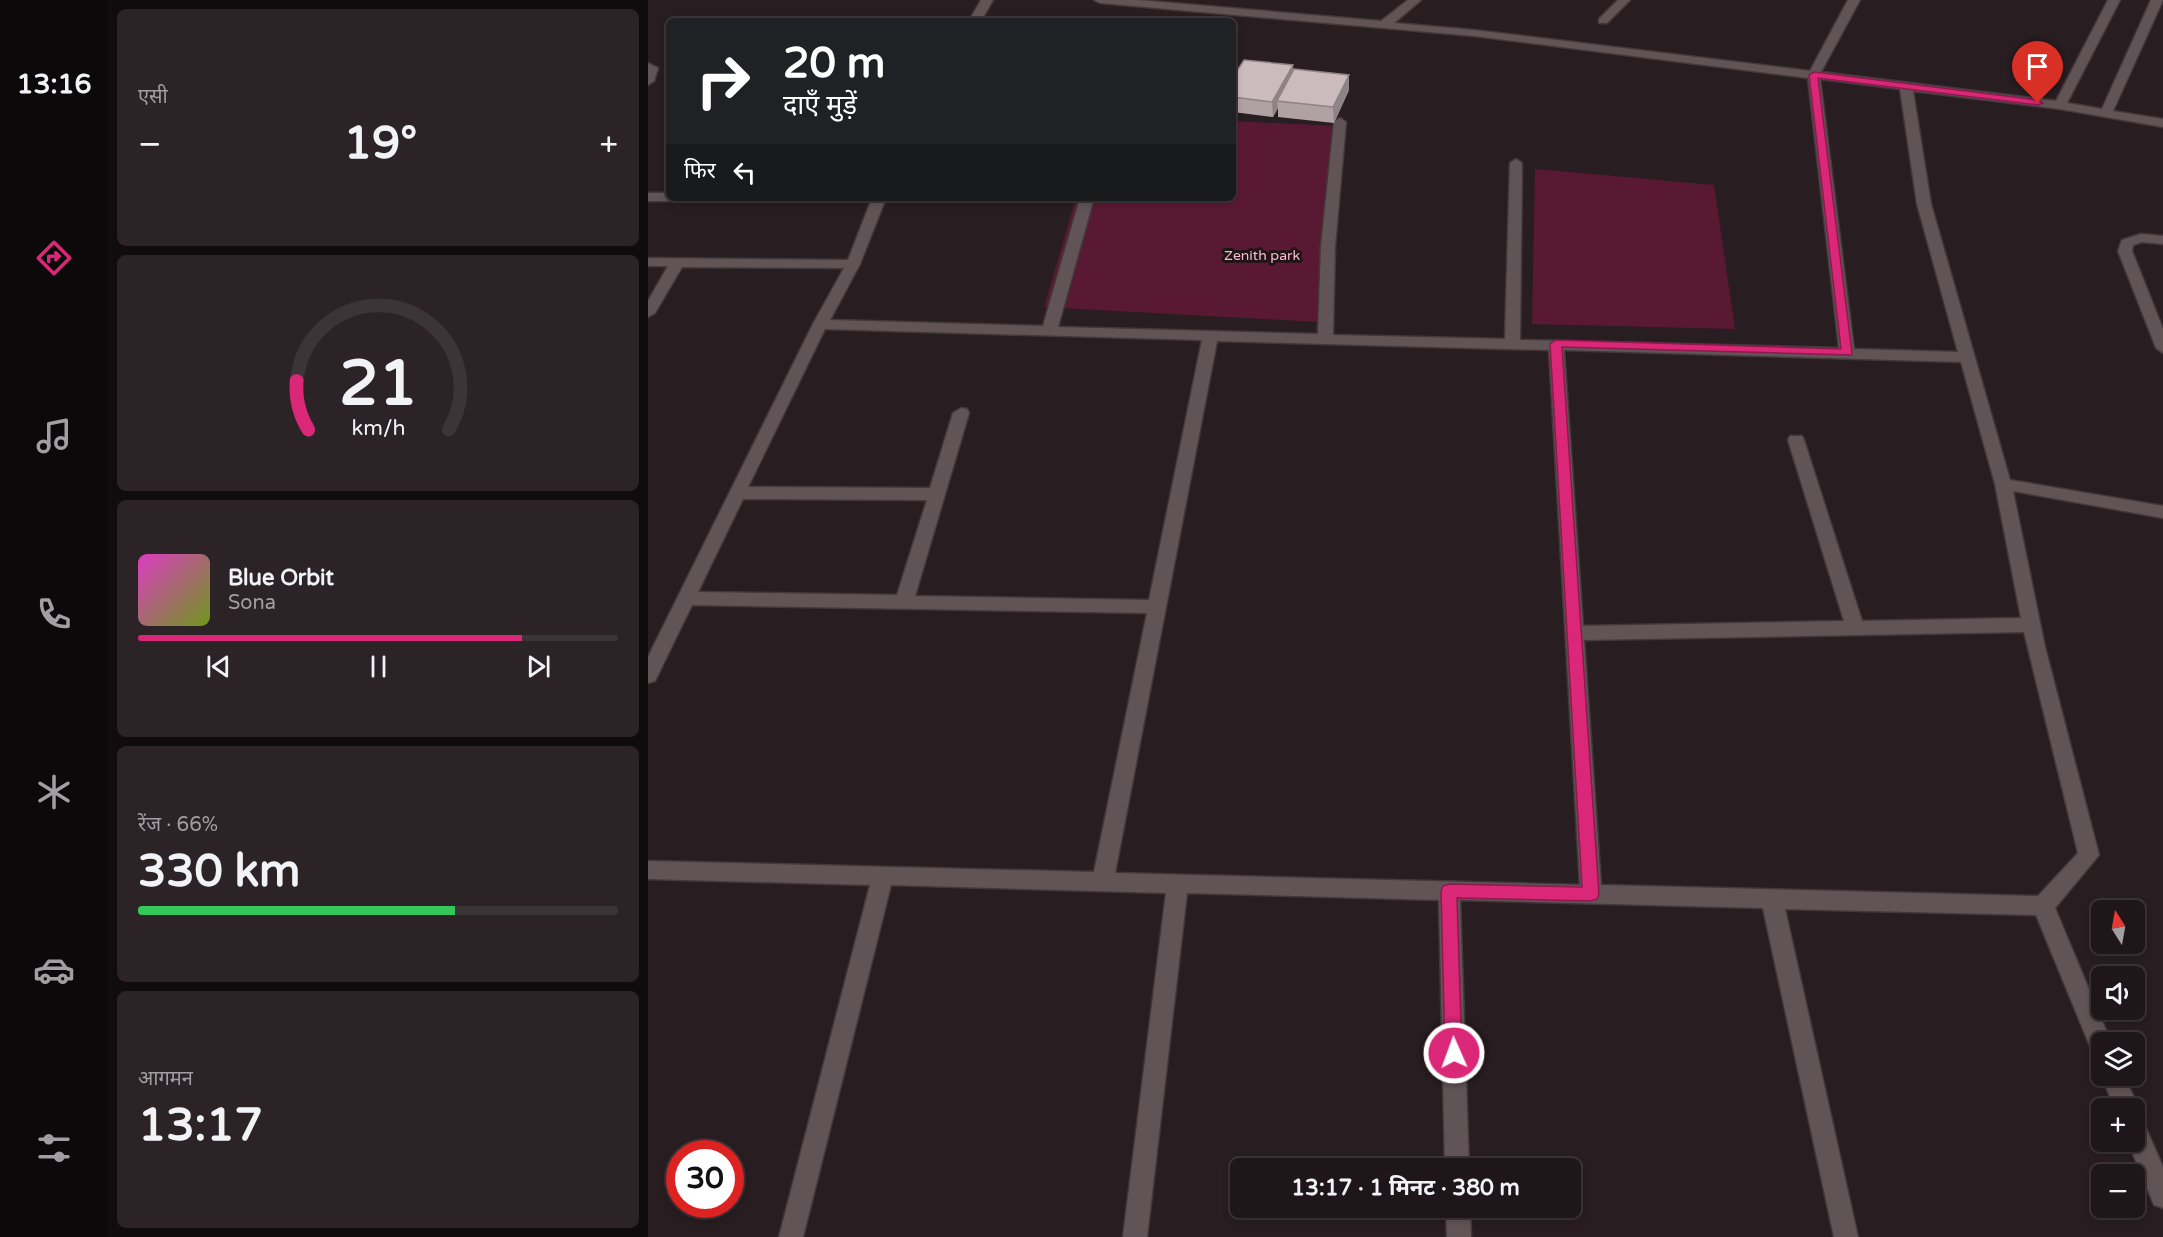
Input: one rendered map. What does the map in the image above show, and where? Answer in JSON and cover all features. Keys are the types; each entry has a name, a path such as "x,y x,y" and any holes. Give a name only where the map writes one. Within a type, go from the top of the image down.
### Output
{"street":[{"path":"977,18 987,0"},
{"path":"1100,0 1385,24 2060,105 2163,123"},
{"path":"1385,24 1415,0"},
{"path":"1603,21 1624,0"},
{"path":"1847,353 1814,75 1854,0"},
{"path":"2060,105 2114,0"},
{"path":"2106,113 2157,0"},
{"path":"648,67 652,68 648,81"},
{"path":"648,870 2043,906 2089,855 2032,626 2003,484 1924,204 1906,86"},
{"path":"1324,340 1328,246 1341,122"},
{"path":"1512,343 1516,163"},
{"path":"648,197 666,197"},
{"path":"648,676 820,324 853,264 878,201"},
{"path":"1049,332 1086,201"},
{"path":"2163,240 2133,239 2127,243 2125,251 2163,348"},
{"path":"648,261 853,264"},
{"path":"648,312 678,262"},
{"path":"820,324 1210,338 1556,344 1966,357"},
{"path":"1103,882 1210,338"},
{"path":"1556,344 1591,894"},
{"path":"903,602 961,413"},
{"path":"1796,440 1855,628"},
{"path":"2003,484 2163,512"},
{"path":"737,493 936,494"},
{"path":"686,598 1157,607"},
{"path":"1574,633 2032,626"},
{"path":"791,1237 883,876"},
{"path":"1134,1237 1178,884"},
{"path":"1449,891 1457,1158"},
{"path":"1772,899 1846,1237"},
{"path":"2043,906 2095,1032"},
{"path":"2145,1152 2163,1196"},
{"path":"1458,1218 1459,1237"}],"green space":[{"name":"Zenith park","path":"1236,121 1336,126 1320,322 1044,307 1075,201 1236,201"},
{"path":"1535,169 1714,185 1735,329 1532,324"}],"building":[{"path":"1244,60 1293,65 1272,102 1236,97 1236,72"},
{"path":"1294,69 1349,75 1333,107 1277,101"}],"route":[{"path":"1454,1053 1449,891 1591,894 1556,344 1847,353 1814,75 2038,103"}]}
